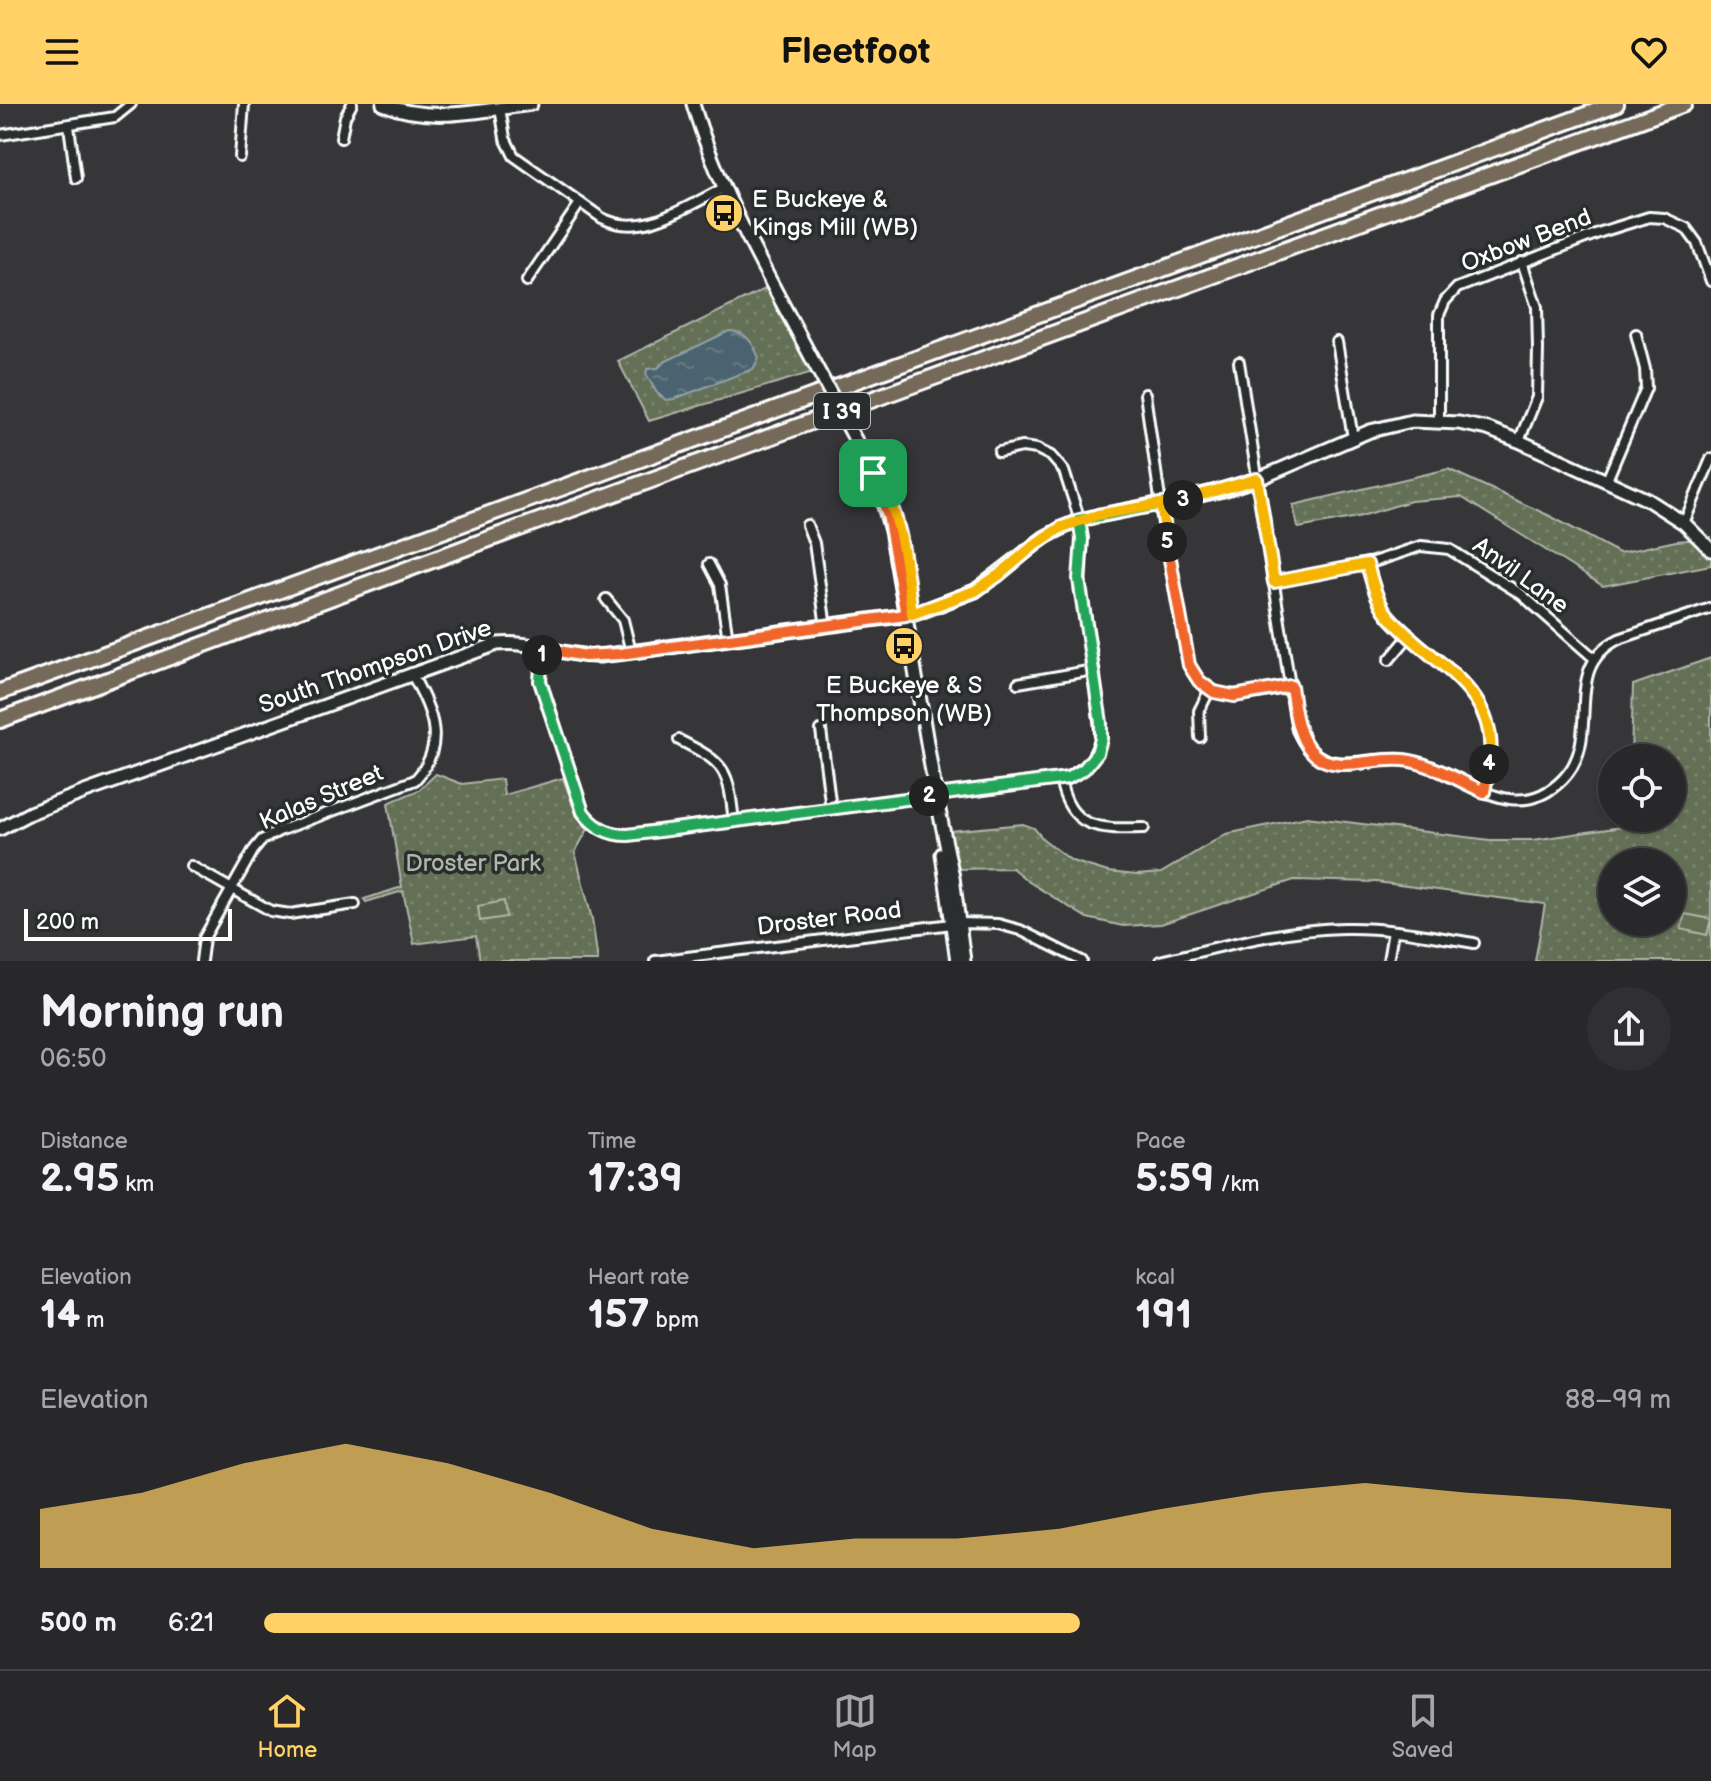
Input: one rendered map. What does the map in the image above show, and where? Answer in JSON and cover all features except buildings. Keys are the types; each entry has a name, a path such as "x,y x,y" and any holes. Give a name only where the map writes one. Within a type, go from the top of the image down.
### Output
{"highway":[{"name":"I 39","path":"0,692 1616,104"},
{"name":"I 39","path":"0,720 455,551 1684,104"}],"street":[{"path":"0,135 115,117 131,104"},
{"path":"240,157 244,104"},
{"path":"341,138 345,117 352,104"},
{"path":"383,104 395,109 438,115 531,104"},
{"path":"693,104 703,139 724,188 883,488 897,526 916,674 955,923 964,961"},
{"path":"500,108 505,138 514,156 613,223 637,226 651,222 724,188"},
{"path":"69,126 76,178"},
{"path":"527,281 580,203"},
{"name":"Oxbow Bend","path":"1439,421 1440,309 1457,288 1636,220 1664,218 1689,232 1697,243 1711,281"},
{"path":"1519,441 1537,397 1538,349 1537,307 1522,262"},
{"path":"1607,480 1646,388 1645,369 1636,334"},
{"path":"1337,342 1353,438"},
{"path":"1239,362 1297,730 1303,741 1321,757 1342,764 1407,760 1504,800 1543,794 1575,765 1581,749 1586,682 1595,659 1619,639 1711,608"},
{"path":"1145,394 1189,665 1199,681 1210,689 1234,696 1291,686"},
{"name":"South Thompson Drive","path":"0,829 30,813 85,792 497,644 514,643 585,656 909,615 975,591 1045,537 1079,520 1161,504 1257,479 1353,438 1401,423 1439,421 1488,429 1519,441 1648,500 1684,523 1711,550"},
{"path":"543,648 540,681 583,812 590,822 620,835 1068,778 1084,769 1099,748 1101,723 1079,579 1082,539 1079,520 1064,471 1057,461 1045,452 1031,448 1016,447 999,452"},
{"path":"1684,523 1711,459"},
{"path":"807,525 814,543 826,627"},
{"name":"Anvil Lane","path":"1274,582 1367,564 1421,546 1449,549 1521,594 1595,659"},
{"path":"709,564 720,585 728,640"},
{"path":"1367,564 1382,606 1465,684 1483,712 1492,750 1484,792"},
{"path":"606,599 623,620 631,652"},
{"path":"1389,660 1410,635"},
{"path":"1018,683 1094,670"},
{"name":"Kalas Street","path":"201,961 204,938 253,851 269,836 415,780 424,769 434,750 435,733 420,688 412,675"},
{"path":"1200,737 1199,711 1210,689"},
{"path":"821,730 831,809"},
{"path":"679,740 708,754 721,767 730,786 734,822"},
{"path":"1060,779 1069,809 1086,822 1109,828 1144,828"},
{"path":"191,866 264,908 279,913 355,904"},
{"path":"955,923 957,961"},
{"name":"Droster Road","path":"655,961 955,923 998,924 1020,930 1082,961"},
{"path":"1160,961 1309,930 1342,928 1393,931 1474,943"},
{"path":"1388,961 1393,931"}],"green space":[{"path":"769,287 813,372 649,421 618,361"},
{"path":"1448,469 1550,516 1619,553 1676,541 1711,538 1711,565 1603,586 1461,497 1411,501 1358,517 1298,528 1293,505"},
{"path":"1711,658 1711,961 1535,961 1545,904 1376,882 1294,880 1161,924 1123,926 1087,918 1012,868 956,869 950,831 1023,824 1034,828 1043,839 1072,861 1108,872 1137,875 1161,873 1226,834 1307,817 1490,840 1533,840 1598,830 1686,832 1686,744 1631,744 1633,685"},
{"name":"Droster Park","path":"436,774 462,784 502,779 504,795 563,778 577,816 588,829 575,852 592,919 598,961 480,961 476,936 414,944 403,891 366,902 364,899 402,887 388,803 419,790"},
{"path":"504,901 506,917 480,921 478,906"},
{"path":"1686,914 1711,919 1707,935 1686,930"}],"water":[{"path":"729,331 740,333 751,343 759,358 753,369 674,399 666,400 657,393 646,374 647,369 658,368 664,362"}],"place":[{"name":"E Buckeye & Kings Mill (WB)","path":"724,213"},
{"name":"E Buckeye & S Thompson (WB)","path":"904,646"}],"route":[{"path":"873,473 883,488 897,526 912,614 975,591 1062,527 1079,520 1098,515 1161,504 1189,665 1205,687 1234,696 1291,686 1297,730 1303,741 1321,757 1342,764 1407,760 1484,792 1492,750 1488,724 1470,690 1388,616 1377,597 1367,564 1274,582 1257,479 1188,499 1098,515 1079,520 1082,539 1079,579 1094,670 1101,739 1090,763 1068,778 628,835 608,832 590,822 583,812 540,681 543,648 585,656 620,654 906,615 888,515 873,473"}]}
